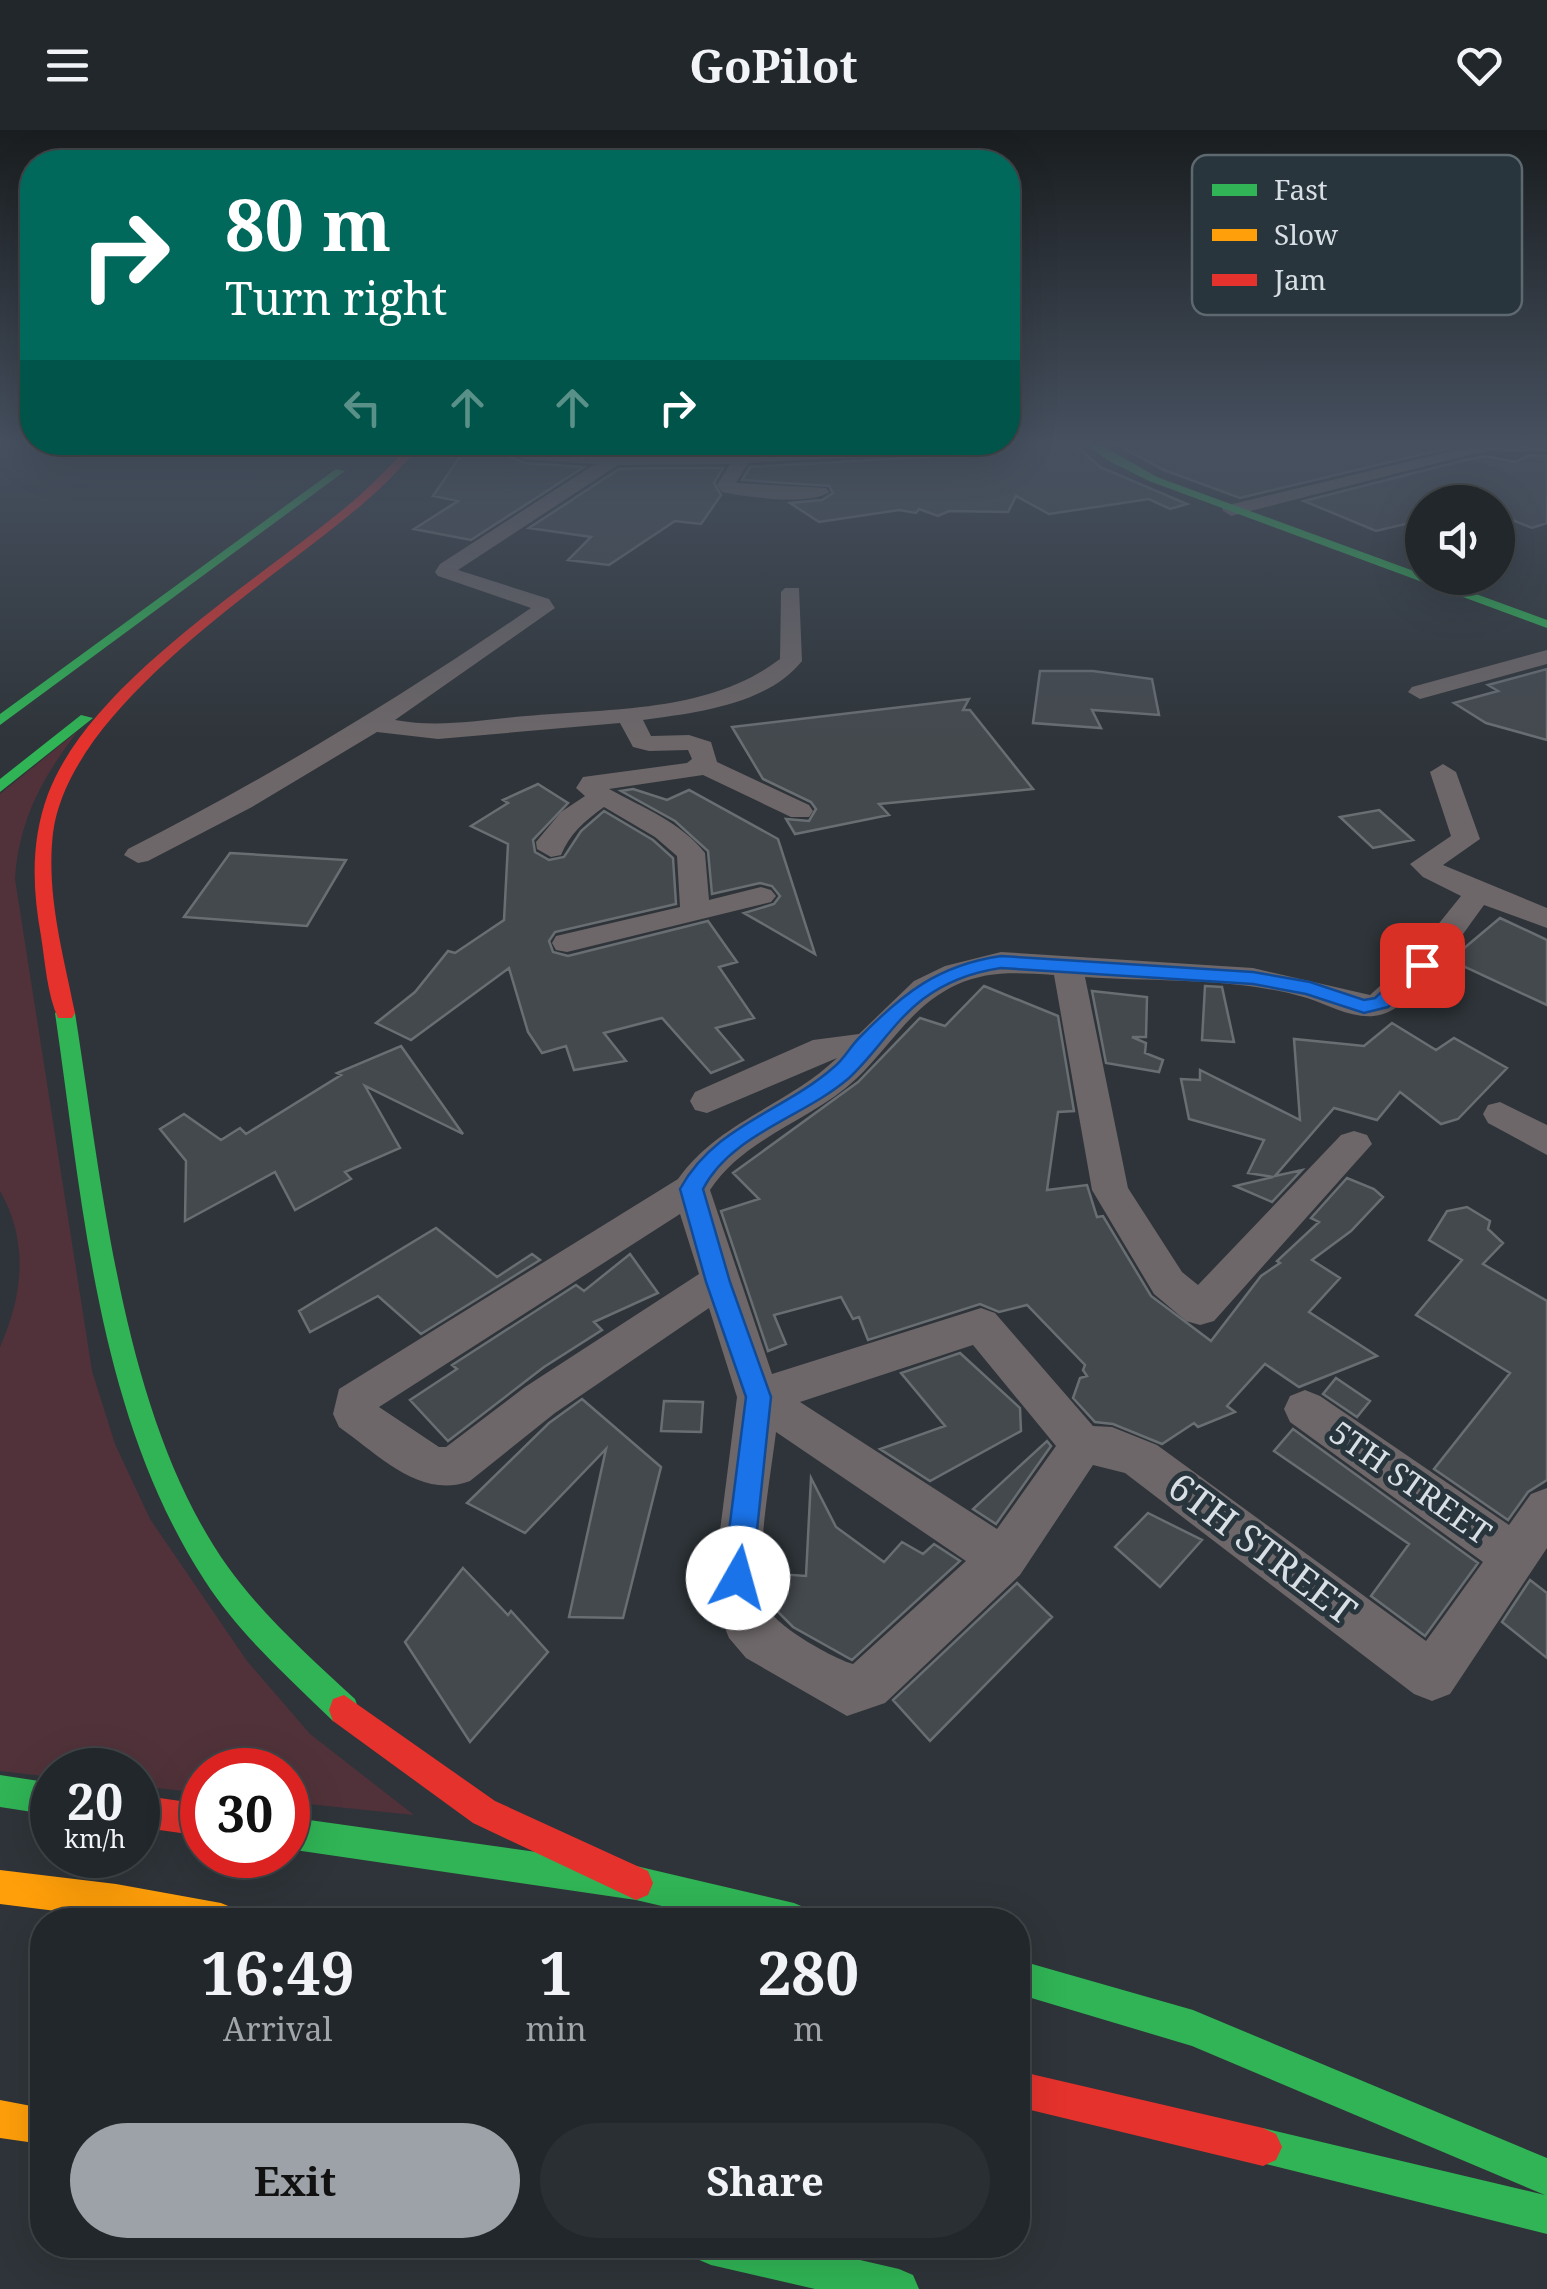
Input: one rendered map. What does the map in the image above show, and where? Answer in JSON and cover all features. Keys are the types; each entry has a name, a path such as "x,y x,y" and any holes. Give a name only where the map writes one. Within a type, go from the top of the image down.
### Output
{"main road":[{"path":"0,692 174,566 216,542"},
{"path":"0,721 244,542"},
{"path":"0,748 274,542"},
{"path":"0,787 307,542"},
{"path":"1319,542 1541,622"},
{"path":"215,615 103,718 72,758 47,816 42,871 108,1285 134,1390 166,1481 205,1556 269,1638 356,1722 484,1812 636,1883"},
{"path":"0,1791 30,1795"},
{"path":"310,1835 636,1883 743,1908"},
{"path":"0,1887 155,1908"},
{"path":"1030,1980 1193,2028 1547,2177"},
{"path":"1030,2093 1547,2215"},
{"path":"0,2119 30,2124"},
{"path":"14,2146 30,2146"},
{"path":"766,2258 900,2289"}],"street":[{"path":"138,855 243,801 373,724 544,608 445,572 487,542"},
{"path":"373,724 431,732 627,714 697,704 740,691 782,671 790,662 792,592"},
{"path":"1420,692 1547,658"},
{"path":"627,714 642,742 653,746 700,744 705,756 702,765 694,770 589,785 591,792 665,831 692,854 695,912"},
{"path":"702,765 800,811"},
{"path":"1443,772 1466,839 1424,864 1445,879 1547,920"},
{"path":"551,848 550,842 561,828 602,797"},
{"path":"718,1282 540,1400 454,1467 432,1467 354,1414 354,1402 365,1394 692,1189 702,1169 725,1148 842,1072 917,994 966,967 1001,962 1253,978 1310,988 1344,1001 1372,1006 1381,1003 1422,965 1480,892"},
{"path":"567,943 761,896"},
{"path":"1068,968 1110,1190 1168,1283 1200,1310 1354,1144"},
{"path":"707,1101 825,1048 864,1045"},
{"path":"1500,1114 1547,1142"},
{"path":"692,1189 718,1282 758,1397 738,1578 746,1621 763,1641 816,1676 846,1691 867,1685 1003,1559 1082,1445 980,1325 758,1397"},
{"path":"758,1397 1003,1559"},
{"name":"5TH STREET","path":"1305,1409 1515,1558"},
{"name":"6TH STREET","path":"1082,1445 1112,1447 1141,1459 1432,1676 1515,1558"},
{"path":"1515,1558 1547,1509"}],"shaded area":[{"path":"78,731 34,800 21,838 15,879 92,1371 115,1444 150,1519 247,1661 310,1734 414,1815 310,1804 310,1748 180,1748 180,1791 160,1788 160,1748 30,1748 30,1774 0,1771 0,1347 18,1288 19,1249 0,1191 0,794"}],"building":[{"path":"586,542 644,542 609,565 568,560"},
{"path":"1547,669 1547,740 1486,723 1454,703 1498,691 1488,685"},
{"path":"1040,671 1093,671 1152,679 1159,715 1092,710 1101,728 1033,723"},
{"path":"969,699 963,710 970,710 1033,789 879,804 889,815 795,834 786,819 809,821 816,809 811,802 763,779 732,727"},
{"path":"538,784 568,803 533,840 535,852 549,860 564,857 581,831 604,811 653,840 673,858 676,904 555,932 549,941 553,952 568,956 708,921 737,962 719,967 754,1018 716,1028 743,1060 711,1073 662,1018 604,1033 626,1061 574,1070 566,1046 542,1053 528,1032 509,968 411,1040 376,1023 415,992 448,951 455,953 504,920 508,844 471,826 508,803 503,800"},
{"path":"633,789 667,800 689,790 778,839 815,954 744,913 774,904 780,896 772,886 760,883 712,894 708,851 675,821 621,791"},
{"path":"1379,810 1413,840 1373,848 1340,817"},
{"path":"230,853 346,860 307,926 184,917"},
{"path":"1500,918 1547,940 1547,1005 1450,960"},
{"path":"984,986 1058,1016 1074,1111 1058,1112 1047,1190 1087,1185 1097,1217 1103,1216 1151,1296 1211,1341 1261,1276 1280,1263 1277,1261 1319,1222 1311,1218 1347,1178 1383,1197 1351,1231 1312,1260 1340,1278 1309,1312 1377,1356 1299,1387 1265,1364 1227,1406 1235,1412 1198,1427 1194,1423 1162,1444 1113,1424 1095,1422 1073,1398 1080,1378 1087,1376 1085,1365 1027,1305 999,1312 980,1304 868,1340 859,1317 853,1319 841,1297 774,1315 786,1344 768,1351 721,1211 759,1199 733,1173 858,1082 920,1018 945,1026"},
{"path":"1205,986 1222,987 1234,1042 1202,1040"},
{"path":"1092,991 1147,997 1146,1037 1132,1037 1146,1043 1145,1053 1163,1060 1159,1072 1106,1063"},
{"path":"1392,1023 1436,1050 1454,1038 1507,1068 1458,1119 1441,1124 1400,1092 1377,1120 1334,1108 1275,1176 1302,1170 1272,1202 1235,1186 1273,1177 1248,1173 1264,1140 1189,1119 1181,1079 1200,1080 1200,1070 1300,1120 1294,1039 1364,1046"},
{"path":"401,1046 463,1134 365,1086 400,1148 345,1172 351,1179 295,1210 275,1172 185,1221 186,1161 160,1129 184,1114 221,1140 240,1128 246,1134 341,1075 337,1073"},
{"path":"1467,1207 1490,1221 1488,1229 1503,1243 1483,1264 1547,1301 1547,1480 1528,1492 1508,1520 1434,1469 1510,1373 1416,1315 1462,1260 1429,1240 1447,1211"},
{"path":"436,1228 497,1277 532,1254 540,1260 421,1334 378,1296 310,1332 299,1311"},
{"path":"630,1254 658,1293 594,1322 602,1330 544,1367 448,1441 410,1400 457,1369 452,1365 576,1285 584,1291"},
{"path":"960,1353 1020,1408 1021,1431 930,1481 880,1449 945,1426 901,1373"},
{"path":"1336,1378 1370,1401 1357,1417 1323,1394"},
{"path":"582,1399 661,1467 623,1618 569,1617 606,1449 525,1533 467,1503 549,1423"},
{"path":"664,1401 703,1402 701,1432 661,1431"},
{"path":"1293,1429 1478,1563 1425,1636 1371,1596 1409,1544 1274,1451"},
{"path":"1047,1441 1051,1446 996,1524 973,1509"},
{"path":"811,1478 836,1527 884,1562 902,1542 923,1554 934,1544 960,1561 852,1660 793,1627 768,1602 764,1573 806,1576"},
{"path":"1148,1513 1202,1540 1160,1587 1115,1547"},
{"path":"463,1568 508,1615 511,1611 548,1652 470,1742 405,1642"},
{"path":"1530,1580 1547,1593 1547,1658 1502,1622"},
{"path":"1017,1583 1052,1617 930,1741 893,1700"}],"traffic: fast":[{"path":"0,721 244,542"},
{"path":"1324,542 1547,624"},
{"path":"0,787 86,718"},
{"path":"65,1013 110,1290 146,1425 171,1490 203,1553 233,1596 344,1710"},
{"path":"0,1791 30,1796"},
{"path":"310,1836 636,1883 743,1908"},
{"path":"1030,1980 1193,2028 1547,2177"},
{"path":"1263,2147 1547,2215"},
{"path":"767,2258 899,2289"}],"traffic: slow":[{"path":"0,1887 155,1908"},
{"path":"0,2119 30,2124"}],"traffic: jam":[{"path":"188,637 308,542"},
{"path":"65,1013 42,870 46,829 57,791 98,725 125,695 215,615"},
{"path":"344,1710 484,1812 636,1883"},
{"path":"160,1814 180,1817"},
{"path":"1030,2092 1263,2147"}],"route":[{"path":"738,1578 758,1397 718,1282 692,1189 702,1169 725,1148 842,1072 917,994 966,967 1001,962 1253,978 1310,988 1364,1007 1381,1003 1422,965"}]}
